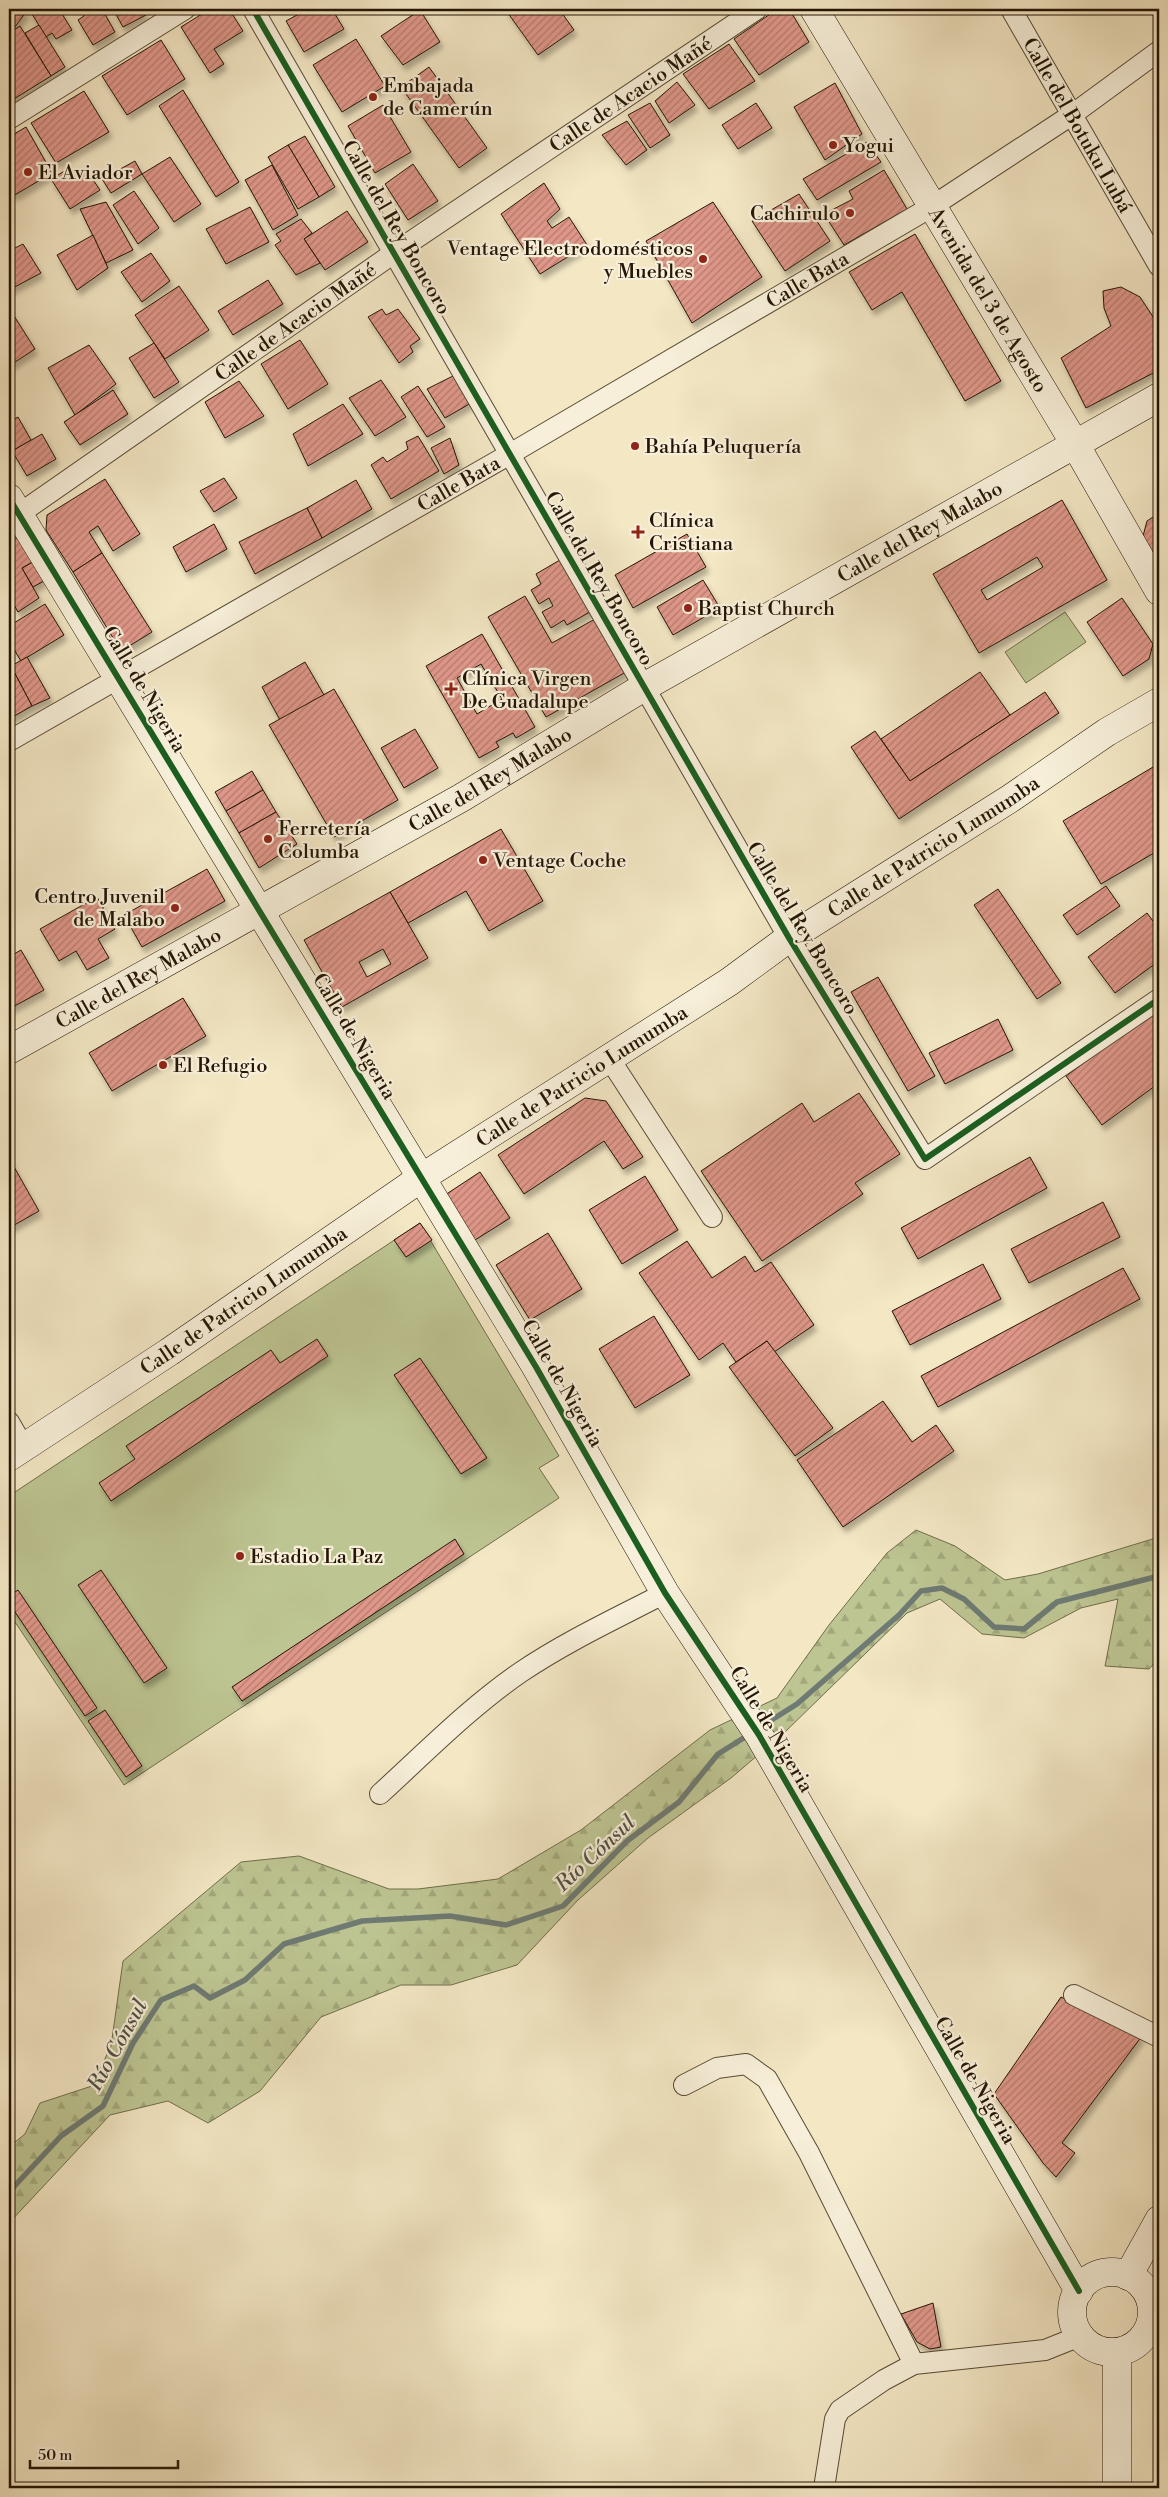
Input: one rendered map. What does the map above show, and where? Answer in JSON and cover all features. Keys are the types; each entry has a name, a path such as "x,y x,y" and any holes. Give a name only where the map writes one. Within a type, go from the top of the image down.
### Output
{"street":[{"path":"9,119 185,9"},
{"name":"Calle del Rey Boncoro","path":"253,9 789,938 925,1159 1159,999"},
{"name":"Calle de Acacio Mañé","path":"12,511 757,9"},
{"name":"Avenida del 3 de Agosto","path":"814,9 1075,444 1159,591"},
{"name":"Calle del Botuku Lubá","path":"1011,9 1159,266"},
{"name":"Calle Bata","path":"9,741 510,454 932,207 1073,114 1159,51"},
{"name":"Calle del Rey Malabo","path":"9,1050 461,798 644,687 1159,397"},
{"name":"Calle de Nigeria","path":"12,511 119,678 536,1367 665,1593 759,1735 1079,2291"},
{"name":"Calle de Patricio Lumumba","path":"16,1453 169,1352 421,1178 729,982 789,938 1011,798 1107,732 1159,702"},
{"path":"609,1058 712,1217"},
{"path":"9,1422 16,1453"},
{"path":"380,1794 482,1702 521,1672 563,1645 665,1593"},
{"path":"1074,1995 1159,2038"},
{"path":"684,2085 717,2068 746,2064 767,2079 809,2153 914,2364"},
{"path":"1128,2276 1159,2220"},
{"path":"1115,2272 1128,2276 1139,2283 1147,2293 1152,2305 1152,2318 1148,2330 1140,2341 1117,2352 1103,2351 1090,2346 1080,2336 1074,2325 1072,2313 1079,2291 1088,2281 1101,2274 1115,2272"},
{"path":"824,2488 832,2430 840,2410 884,2380 914,2364 1038,2351 1080,2336"},
{"path":"1117,2352 1117,2488"}],"green space":[{"path":"1065,612 1086,642 1026,683 1005,652"},
{"name":"Estadio La Paz","path":"420,1223 559,1456 539,1468 559,1498 124,1785 9,1613 9,1496"},
{"path":"916,1530 955,1546 1005,1580 1038,1574 1159,1537 1159,1658 1149,1669 1105,1666 1118,1599 1081,1608 1024,1638 982,1634 940,1599 907,1613 785,1732 731,1778 648,1838 578,1900 517,1965 451,1985 401,1985 321,2017 260,2091 208,2123 168,2101 110,2115 9,2223 9,2147 25,2134 40,2103 92,2086 111,2046 123,1961 241,1862 299,1856 389,1889 418,1889 498,1879 581,1830 710,1730 777,1698 829,1625 887,1553"}],"building":[{"path":"9,9 24,9 26,12 12,31 9,26"},
{"path":"29,9 59,9 72,30 56,39 52,33 46,37"},
{"path":"80,9 102,9 115,32 93,45 78,20 84,16"},
{"path":"113,9 142,9 146,15 123,27"},
{"path":"210,9 229,9 243,31 214,49 224,64 210,73 181,27"},
{"path":"308,9 332,9 344,29 304,52 286,21"},
{"path":"505,9 559,9 574,30 538,55"},
{"path":"420,10 440,42 403,65 381,36"},
{"path":"776,10 791,12 809,42 759,75 734,39"},
{"path":"39,25 65,67 51,76 25,33"},
{"path":"20,26 51,76 9,102 9,33"},
{"path":"356,39 385,86 342,112 313,65"},
{"path":"161,40 185,79 127,115 102,76"},
{"path":"729,44 755,81 709,109 683,74"},
{"path":"429,67 487,148 459,168 401,87"},
{"path":"677,82 695,105 669,123 655,101"},
{"path":"835,83 862,134 825,160 794,107"},
{"path":"183,90 239,182 216,197 159,106"},
{"path":"84,91 109,132 56,163 31,123"},
{"path":"650,103 670,135 650,148 628,115"},
{"path":"756,103 772,128 738,149 722,125"},
{"path":"383,105 411,152 375,173 348,126"},
{"path":"627,121 647,150 626,165 602,135"},
{"path":"26,127 52,173 13,196 9,188 9,137"},
{"path":"305,136 335,187 319,197 288,145"},
{"path":"867,142 881,162 817,200 803,179"},
{"path":"288,145 319,197 298,209 268,157"},
{"path":"170,157 201,204 174,222 142,174"},
{"path":"135,161 142,174 111,193 102,179"},
{"path":"413,164 438,201 408,220 385,184"},
{"path":"272,165 298,215 273,230 245,180"},
{"path":"68,169 76,178 87,171 100,190 70,209 51,179"},
{"path":"884,170 907,209 844,245 824,214 853,199 849,191"},
{"path":"544,183 560,209 547,221 552,228 569,217 587,245 540,274 501,214"},
{"path":"134,191 159,228 138,244 113,205"},
{"path":"799,194 830,241 785,271 752,221"},
{"path":"106,202 133,250 106,263 80,209"},
{"name":"Ventage Electrodomésticos y Muebles","path":"713,202 762,277 692,323 646,241"},
{"path":"250,207 269,242 226,264 206,229"},
{"path":"347,211 368,242 325,270 304,239"},
{"path":"301,219 312,233 304,239 320,263 296,275 275,245 281,241 276,234"},
{"path":"915,234 1001,381 965,401 902,292 872,310 849,272"},
{"path":"93,235 108,268 77,290 57,255"},
{"path":"23,244 41,273 9,290 9,251"},
{"path":"151,253 170,281 142,302 121,272"},
{"path":"268,280 283,304 233,335 218,311"},
{"path":"179,286 209,330 165,359 135,315"},
{"path":"1121,287 1140,297 1159,326 1159,370 1086,408 1061,358 1111,326 1104,308 1103,291"},
{"path":"9,308 35,349 9,366"},
{"path":"382,309 386,315 398,309 420,339 410,346 413,352 399,363 368,317"},
{"path":"300,340 328,384 288,409 261,364"},
{"path":"154,343 179,382 154,398 129,358"},
{"path":"89,345 116,384 75,415 48,368"},
{"path":"453,376 471,403 445,418 427,389"},
{"path":"381,380 406,417 375,436 349,398"},
{"path":"239,381 264,416 225,438 205,402"},
{"path":"418,386 445,427 427,437 401,397"},
{"path":"113,390 128,414 80,445 64,422"},
{"path":"343,404 363,434 308,466 293,434"},
{"path":"18,417 31,440 9,453 9,422"},
{"path":"42,434 56,459 27,476 12,451"},
{"path":"418,436 439,471 391,499 371,465 383,457 387,462 408,449 406,442"},
{"path":"450,438 459,465 444,474 431,448"},
{"path":"224,478 237,498 214,512 200,491"},
{"path":"105,479 140,534 113,551 98,526 89,532 102,553 73,572 46,530 47,515"},
{"path":"356,480 372,509 322,538 307,508"},
{"path":"1062,500 1107,580 979,653 933,574","holes":["1037,557 1043,567 987,600 981,590"]},
{"path":"307,508 322,538 255,574 239,542"},
{"path":"1159,513 1159,559 1155,560 1143,536 1147,521"},
{"path":"214,524 227,549 186,572 173,547"},
{"path":"687,534 706,567 633,608 615,575"},
{"path":"9,535 21,540 33,562 22,568 39,598 18,612 9,596"},
{"path":"102,553 152,632 121,651 73,572"},
{"path":"565,557 595,609 567,625 564,620 551,628 542,612 553,606 549,598 539,604 531,590 541,584 536,574"},
{"path":"33,562 44,581 33,587 22,568"},
{"name":"Baptist Church","path":"703,580 720,608 673,635 657,607"},
{"path":"525,596 552,643 595,619 626,672 546,717 488,617"},
{"path":"1122,598 1153,644 1149,659 1123,676 1087,622"},
{"path":"45,604 64,635 21,661 9,641 9,626"},
{"name":"Clínica Virgen De Guadalupe","path":"482,634 535,727 516,738 513,733 496,742 499,747 479,758 426,666","holes":["481,664 502,699 477,714 457,678"]},
{"path":"27,657 50,698 32,706 11,666"},
{"path":"305,662 324,695 280,720 262,687"},
{"path":"11,666 32,706 9,719 9,667"},
{"path":"980,672 1010,715 910,781 881,739"},
{"path":"334,689 398,800 334,837 269,725"},
{"path":"1045,692 1059,713 899,819 851,747 875,731 910,781"},
{"path":"415,729 438,768 404,788 381,748"},
{"path":"1158,764 1159,850 1101,884 1063,821"},
{"path":"252,771 263,790 226,811 215,792"},
{"path":"263,790 276,812 239,833 226,811"},
{"name":"Ferretería Columba","path":"276,812 297,844 259,868 239,833"},
{"name":"Ventage Coche","path":"501,829 543,901 489,931 466,891 408,923 390,892"},
{"name":"Centro Juvenil de Malabo","path":"207,869 225,901 142,947 124,915"},
{"path":"1106,886 1120,906 1077,935 1063,915"},
{"path":"998,889 1061,983 1037,999 974,905"},
{"path":"390,892 428,958 342,1007 304,940","holes":["383,949 391,964 367,977 359,962"]},
{"path":"97,897 115,929 98,939 109,958 87,970 76,951 59,961 40,929"},
{"path":"1147,913 1159,929 1159,961 1115,993 1088,957"},
{"path":"21,950 44,990 9,1009 9,957"},
{"path":"878,977 935,1076 908,1091 851,992"},
{"path":"183,998 206,1036 112,1091 89,1053"},
{"path":"1159,1008 1159,1083 1102,1125 1066,1076"},
{"path":"998,1019 1013,1050 945,1084 929,1053"},
{"path":"859,1093 900,1154 855,1183 863,1194 762,1261 701,1171 802,1103 814,1122"},
{"path":"585,1098 606,1101 643,1157 623,1169 604,1141 524,1194 498,1155"},
{"path":"1030,1157 1047,1188 918,1259 901,1228"},
{"path":"9,1158 39,1211 9,1228"},
{"path":"480,1172 510,1218 475,1240 445,1195"},
{"path":"645,1176 678,1230 622,1264 589,1210"},
{"path":"1103,1202 1120,1237 1029,1283 1011,1249"},
{"path":"420,1223 432,1240 406,1257 394,1240"},
{"path":"548,1233 582,1289 530,1320 496,1265"},
{"path":"687,1241 712,1278 745,1256 755,1272 771,1262 814,1325 774,1352 767,1341 736,1362 723,1343 699,1360 639,1273"},
{"path":"983,1264 1001,1299 910,1345 892,1311"},
{"path":"1123,1268 1140,1299 938,1407 921,1376"},
{"path":"654,1316 690,1375 635,1408 599,1349"},
{"path":"317,1339 328,1356 111,1501 99,1483 135,1459 126,1446 271,1350 280,1363"},
{"path":"767,1341 833,1428 795,1456 729,1367"},
{"path":"420,1358 487,1458 461,1474 394,1375"},
{"path":"883,1401 912,1442 936,1425 954,1451 843,1527 797,1460"},
{"path":"455,1539 464,1554 242,1701 232,1687"},
{"path":"101,1570 167,1668 144,1683 78,1585"},
{"path":"18,1590 97,1708 85,1716 9,1603 9,1596"},
{"path":"105,1710 142,1766 126,1777 88,1721"},
{"path":"1061,1997 1142,2036 1062,2143 1075,2153 1056,2177 1043,2163 994,2094"},
{"path":"933,2303 941,2347 930,2349 917,2342 901,2314"}],"waterway":[{"name":"Río Cónsul","path":"762,1726 797,1704 899,1615 921,1591 942,1588 964,1599 994,1627 1024,1629 1057,1602 1159,1576"},
{"name":"Río Cónsul","path":"9,2192 61,2136 103,2106 133,2043 161,2000 194,1986 210,1998 245,1980 284,1944 362,1921 450,1916 506,1925 563,1906 627,1841 679,1802 718,1754 750,1734"}],"cycle path":[{"path":"253,9 789,938 925,1159 1159,999"},
{"path":"9,498 536,1367 665,1593 759,1735 1079,2291"}],"place":[{"name":"Embajada de Camerún","path":"373,97"},
{"name":"Yogui","path":"833,145"},
{"name":"El Aviador","path":"28,172"},
{"name":"Cachirulo","path":"850,213"},
{"name":"Ventage Electrodomésticos y Muebles","path":"703,259"},
{"name":"Bahía Peluquería","path":"635,446"},
{"name":"Clínica Cristiana","path":"638,532"},
{"name":"Baptist Church","path":"688,608"},
{"name":"Clínica Virgen De Guadalupe","path":"451,689"},
{"name":"Ferretería Columba","path":"268,839"},
{"name":"Ventage Coche","path":"483,860"},
{"name":"Centro Juvenil de Malabo","path":"175,908"},
{"name":"El Refugio","path":"163,1065"},
{"name":"Estadio La Paz","path":"240,1556"}]}
